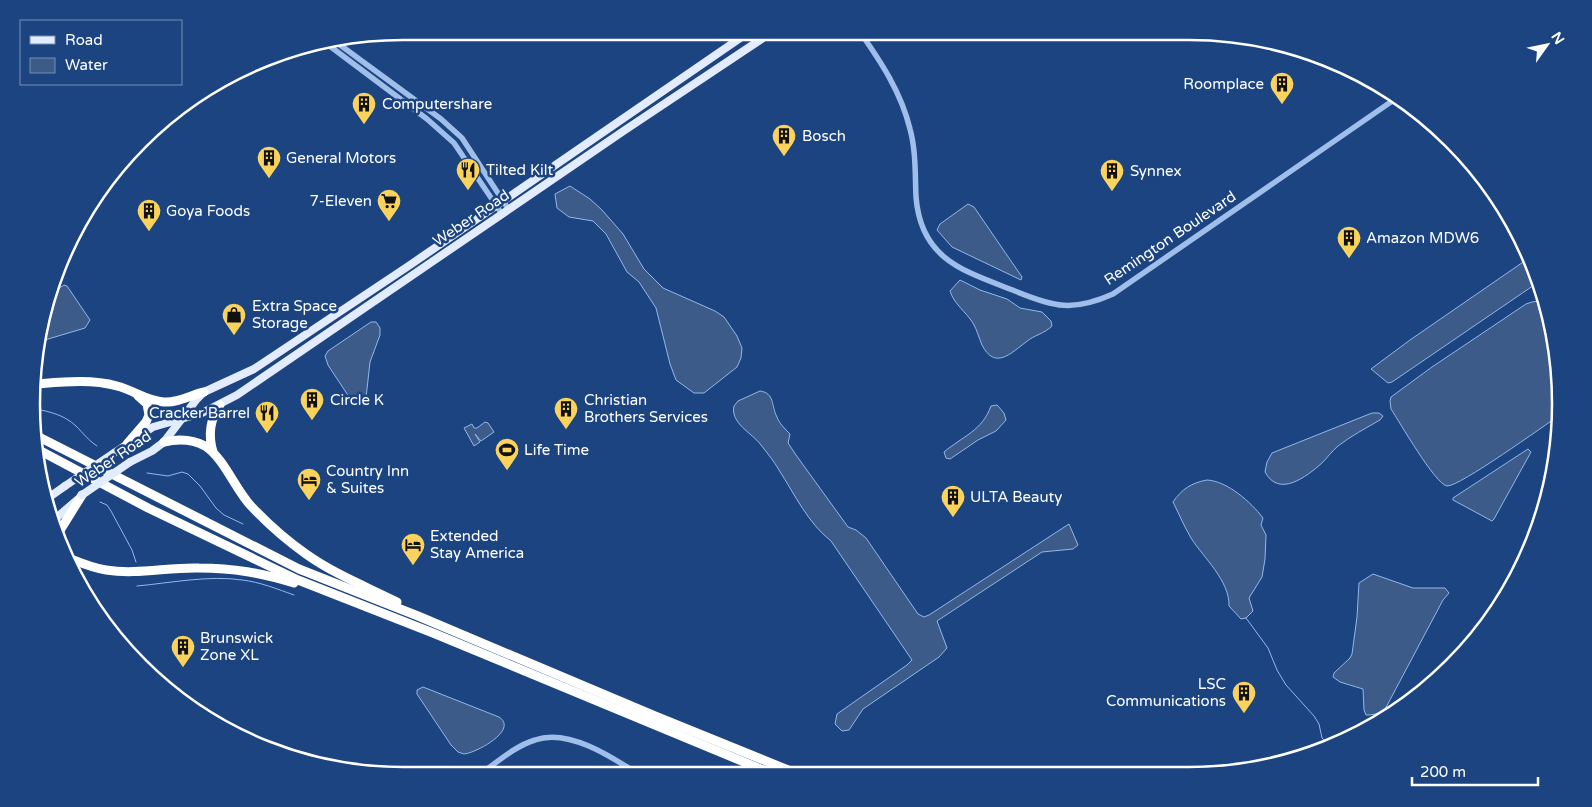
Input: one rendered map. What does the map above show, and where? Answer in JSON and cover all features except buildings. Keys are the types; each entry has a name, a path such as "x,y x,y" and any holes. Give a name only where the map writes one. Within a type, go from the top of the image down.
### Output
{"highway":[{"path":"41,384 83,381 118,386 162,402 173,402 204,392"},
{"path":"127,444 146,422 149,415 147,404 130,391"},
{"path":"214,454 209,436 213,418 220,405"},
{"path":"42,438 299,569 418,616 781,767"},
{"path":"164,442 178,439 198,442 206,447 214,454 248,502 281,535 307,555 343,576 403,605 418,616"},
{"path":"43,453 148,508 298,580 433,633 756,767"},
{"path":"62,527 82,495"},
{"path":"76,561 108,571 198,568 260,573 316,590 433,633"}],"main road":[{"name":"Weber Road","path":"58,516 82,495 130,462 152,451 164,442 204,392 254,369 500,204 737,40"},
{"name":"Weber Road","path":"51,496 153,427 202,413 220,405 254,384 760,40"}],"street":[{"name":"Remington Boulevard","path":"866,40 889,74 903,105 912,138 919,215 924,230 933,246 948,261 968,273 1041,302 1059,306 1077,306 1094,302 1113,294 1391,102"},
{"path":"341,46 441,119 462,138 500,204"},
{"path":"331,47 427,119 454,143 506,212"},
{"path":"491,767 523,745 545,737 572,740 614,759 627,767"}],"water":[{"path":"570,186 590,199 602,210 623,234 644,269 663,288 715,311 724,317 737,336 742,348 741,358 737,367 704,393 694,393 676,380 656,308 639,282 627,272 606,234 593,221 569,217 557,208 555,194"},
{"path":"968,204 974,207 1022,277 1021,280 952,247 937,230 940,224"},
{"path":"1523,262 1533,286 1392,382 1388,383 1371,369"},
{"path":"960,280 980,290 1007,299 1020,308 1042,312 1051,321 1052,326 1008,355 997,358 992,357 982,345 973,323 952,296 950,291"},
{"path":"64,285 67,286 90,320 85,328 46,340 52,309 58,289"},
{"path":"1538,301 1540,309 1549,356 1551,421 1468,477 1447,486 1441,483 1434,475 1409,438 1391,409 1391,397 1432,367 1526,304"},
{"path":"371,322 376,322 380,328 380,335 370,362 366,398 357,404 353,403 328,365 325,356 328,351"},
{"path":"760,391 765,392 770,397 778,419 790,434 788,443 848,527 856,530 866,538 918,614 924,617 1069,524 1078,545 1073,549 1042,552 937,621 947,648 939,657 863,709 849,730 842,731 835,724 837,714 912,660 831,541 815,526 796,499 773,460 735,418 734,406 738,401"},
{"path":"997,405 1004,413 1006,420 996,431 978,440 950,459 946,458 944,452 977,427 983,421 991,406"},
{"path":"1372,413 1379,413 1383,416 1380,420 1338,446 1322,463 1301,479 1278,484 1271,480 1265,472 1267,462 1272,453"},
{"path":"485,422 488,423 494,432 481,441 475,434 480,442 474,446 464,428 472,424 474,428 477,428"},
{"path":"1528,449 1531,452 1492,521 1453,500 1453,498"},
{"path":"1207,480 1215,481 1238,493 1263,518 1261,525 1266,535 1262,577 1249,598 1253,611 1246,618 1241,619 1229,606 1228,597 1221,579 1191,538 1173,502 1187,487"},
{"path":"1373,574 1413,588 1445,588 1449,593 1443,600 1385,709 1377,714 1366,715 1363,689 1340,682 1333,677 1334,673 1352,654 1359,583"},
{"path":"423,687 499,717 504,722 504,728 493,740 477,750 464,754 458,752 451,745 417,694 417,690"}],"waterway":[{"path":"40,410 67,419 97,446"},
{"path":"147,473 168,476 182,472 188,474 200,486 216,508 224,515 243,524"},
{"path":"100,502 107,505 111,511 132,550 136,562"},
{"path":"137,586 216,578 255,582 294,595"},
{"path":"1246,618 1268,648 1277,670 1286,685 1314,716 1325,740"}],"place":[{"name":"Roomplace","path":"1282,105"},
{"name":"Computershare","path":"364,125"},
{"name":"Bosch","path":"784,157"},
{"name":"General Motors","path":"269,179"},
{"name":"Tilted Kilt","path":"468,191"},
{"name":"Synnex","path":"1112,192"},
{"name":"7-Eleven","path":"389,222"},
{"name":"Goya Foods","path":"149,232"},
{"name":"Amazon MDW6","path":"1349,259"},
{"name":"Extra Space Storage","path":"234,336"},
{"name":"Circle K","path":"312,421"},
{"name":"Christian Brothers Services","path":"566,430"},
{"name":"Cracker Barrel","path":"267,434"},
{"name":"Life Time","path":"507,471"},
{"name":"Country Inn & Suites","path":"309,501"},
{"name":"ULTA Beauty","path":"953,518"},
{"name":"Extended Stay America","path":"413,566"},
{"name":"Brunswick Zone XL","path":"183,668"},
{"name":"LSC Communications","path":"1244,714"}]}
